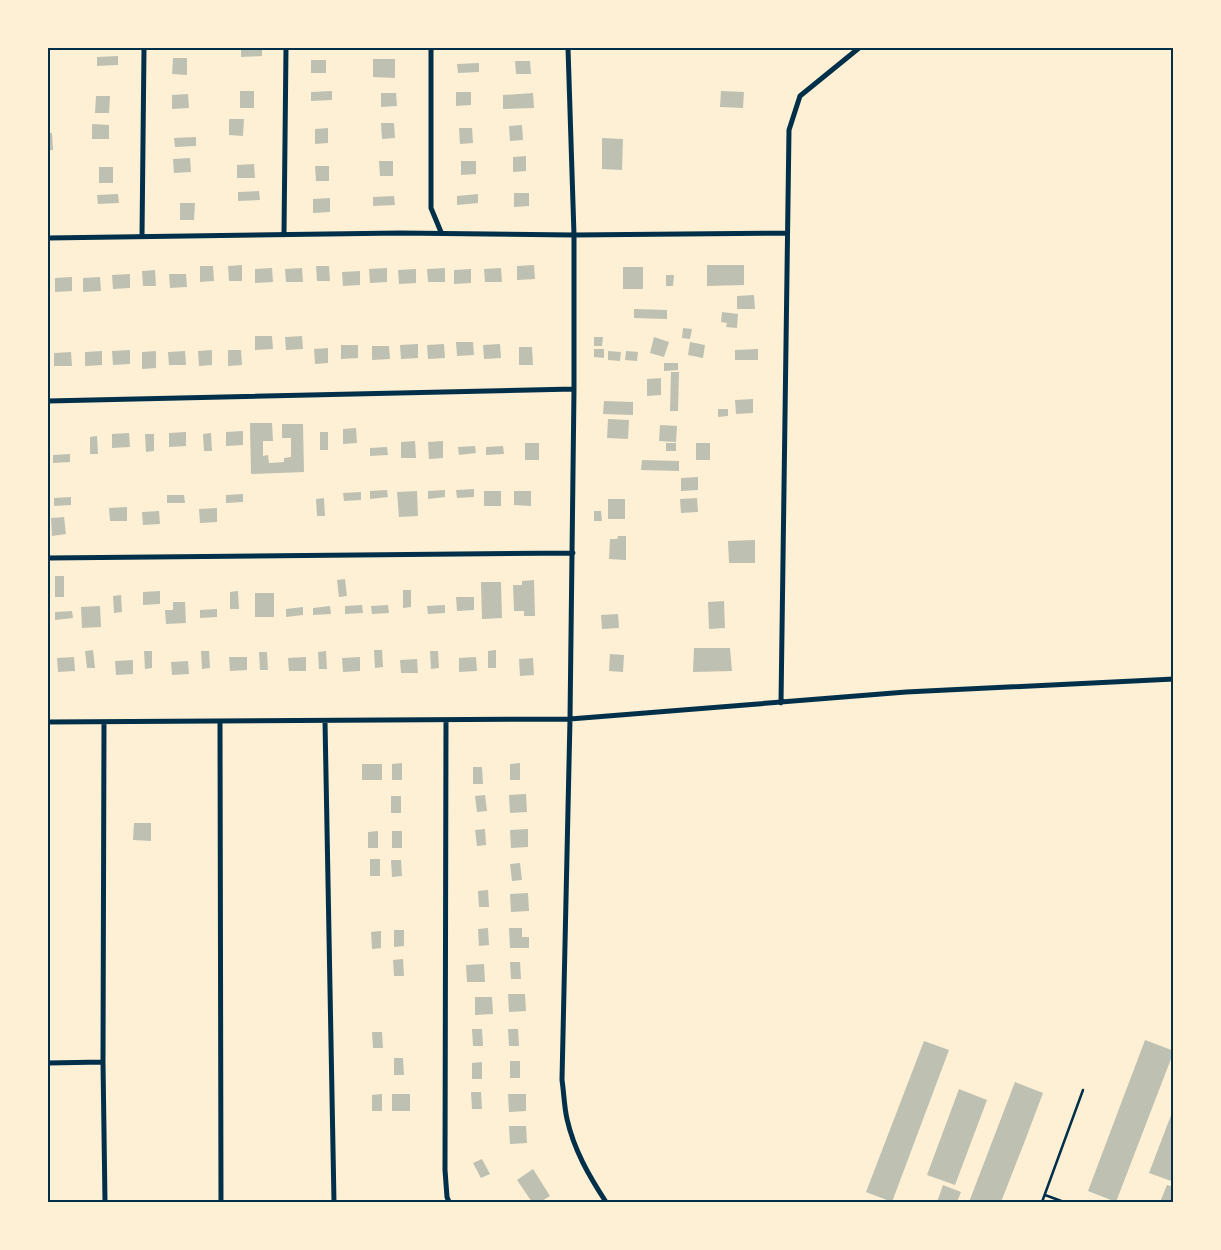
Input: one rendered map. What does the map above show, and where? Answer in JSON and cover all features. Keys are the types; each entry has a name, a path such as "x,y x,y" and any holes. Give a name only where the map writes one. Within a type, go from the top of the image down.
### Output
{"street":[{"path":"142,236 144,48"},
{"path":"284,234 286,48"},
{"path":"431,48 431,208 442,232"},
{"path":"568,48 574,235 574,390 573,553 562,1080 566,1118 576,1149 586,1172 606,1202"},
{"path":"781,703 789,130 800,96 859,48"},
{"path":"48,238 442,232 574,235 787,233"},
{"path":"48,401 574,390"},
{"path":"48,558 573,553"},
{"path":"48,722 570,719 906,692 1174,679"},
{"path":"446,720 445,1170 449,1202"},
{"path":"220,721 221,1202"},
{"path":"325,721 334,1202"},
{"path":"104,722 103,1062 105,1202"},
{"path":"48,1063 103,1062"}],"path":[{"path":"1042,1202 1083,1090"},
{"path":"1045,1195 1064,1202"}],"building":[{"path":"241,48 262,48 262,56 241,57"},
{"path":"118,56 118,65 97,66 97,57"},
{"path":"173,58 187,58 187,75 172,74"},
{"path":"373,59 395,59 395,78 373,77"},
{"path":"311,60 326,60 326,73 311,73"},
{"path":"515,61 530,61 531,74 516,74"},
{"path":"479,63 479,72 458,73 457,64"},
{"path":"240,91 254,91 254,108 240,108"},
{"path":"332,91 332,100 311,101 311,92"},
{"path":"721,91 744,92 743,108 720,107"},
{"path":"456,92 471,92 471,105 456,106"},
{"path":"381,93 396,93 397,106 381,107"},
{"path":"533,93 534,108 503,109 503,95"},
{"path":"188,94 189,108 172,109 172,95"},
{"path":"96,96 110,96 109,113 95,113"},
{"path":"229,119 244,119 243,136 229,135"},
{"path":"381,123 394,123 395,138 382,139"},
{"path":"92,124 109,125 109,139 92,139"},
{"path":"522,125 523,140 510,141 509,126"},
{"path":"328,128 328,143 315,144 315,129"},
{"path":"459,128 472,128 473,143 460,144"},
{"path":"48,133 52,133 53,150 48,150"},
{"path":"196,137 196,146 175,147 174,138"},
{"path":"602,138 623,139 622,170 602,169"},
{"path":"526,156 526,171 513,172 513,157"},
{"path":"190,158 191,172 174,173 173,159"},
{"path":"379,161 393,161 393,176 380,176"},
{"path":"461,161 476,161 476,174 461,175"},
{"path":"254,164 255,178 237,178 237,165"},
{"path":"315,166 329,166 329,181 316,181"},
{"path":"99,167 113,167 113,183 99,183"},
{"path":"259,191 260,200 238,201 238,192"},
{"path":"514,193 529,193 529,206 514,207"},
{"path":"118,194 119,203 98,204 97,195"},
{"path":"478,194 478,203 457,205 457,196"},
{"path":"394,196 395,205 373,206 373,197"},
{"path":"330,198 330,212 313,213 313,199"},
{"path":"180,203 195,203 194,220 180,220"},
{"path":"242,265 242,281 229,281 228,266"},
{"path":"534,265 535,279 517,280 517,266"},
{"path":"707,265 744,265 744,285 707,286"},
{"path":"200,266 213,266 214,281 200,282"},
{"path":"316,266 329,266 330,281 317,281"},
{"path":"623,267 643,267 643,289 623,289"},
{"path":"272,268 273,282 255,283 255,269"},
{"path":"302,268 303,282 286,282 285,269"},
{"path":"387,268 387,282 370,283 369,269"},
{"path":"445,268 445,282 428,282 427,269"},
{"path":"501,268 502,282 485,282 484,269"},
{"path":"416,269 416,283 399,284 398,270"},
{"path":"471,269 471,283 454,284 454,270"},
{"path":"155,270 156,286 143,286 142,271"},
{"path":"360,271 360,285 343,286 342,272"},
{"path":"130,274 130,288 113,289 112,275"},
{"path":"169,274 186,274 187,287 170,288"},
{"path":"666,275 674,275 673,286 666,286"},
{"path":"72,277 72,291 55,292 55,278"},
{"path":"100,277 101,291 83,292 83,278"},
{"path":"754,295 755,309 737,309 737,296"},
{"path":"634,309 667,310 667,319 634,318"},
{"path":"722,312 738,314 737,328 726,327 727,323 721,322"},
{"path":"683,328 692,329 690,339 682,338"},
{"path":"255,336 272,336 273,349 255,350"},
{"path":"302,336 303,349 286,350 285,337"},
{"path":"594,337 603,337 602,346 594,346"},
{"path":"654,337 669,342 664,357 650,353"},
{"path":"456,342 473,342 474,355 457,356"},
{"path":"690,342 705,345 703,358 688,355"},
{"path":"418,344 418,358 401,359 400,345"},
{"path":"444,344 445,358 428,359 427,345"},
{"path":"500,344 501,358 484,359 483,345"},
{"path":"341,345 358,345 358,358 341,359"},
{"path":"372,346 389,346 390,359 372,360"},
{"path":"519,347 532,347 533,365 519,365"},
{"path":"328,348 328,363 315,364 314,349"},
{"path":"594,349 604,349 604,358 594,357"},
{"path":"758,349 758,360 735,360 735,350"},
{"path":"130,350 130,364 113,365 112,351"},
{"path":"212,350 212,365 199,366 198,351"},
{"path":"228,350 241,350 242,365 228,366"},
{"path":"102,351 102,365 85,366 85,352"},
{"path":"156,351 156,368 142,369 142,352"},
{"path":"185,351 186,365 169,365 168,352"},
{"path":"608,351 621,352 620,361 608,360"},
{"path":"626,351 638,352 637,361 625,360"},
{"path":"71,352 72,366 54,366 54,353"},
{"path":"664,363 678,363 678,370 664,371"},
{"path":"671,372 679,372 678,411 670,411"},
{"path":"661,378 661,395 647,396 647,379"},
{"path":"753,399 753,413 736,414 735,400"},
{"path":"604,401 633,402 633,415 603,414"},
{"path":"718,409 728,409 728,416 718,417"},
{"path":"608,419 629,420 628,439 607,438"},
{"path":"250,423 272,423 273,441 263,441 263,456 268,455 269,463 284,462 284,458 291,457 291,438 282,438 282,424 303,424 304,472 251,474"},
{"path":"660,425 677,426 676,442 659,441"},
{"path":"356,428 357,443 343,444 343,429"},
{"path":"243,431 243,445 226,446 226,432"},
{"path":"186,432 186,446 169,447 169,433"},
{"path":"320,432 328,432 328,450 320,450"},
{"path":"129,433 130,447 112,448 112,434"},
{"path":"211,433 212,451 204,451 203,434"},
{"path":"145,434 154,434 154,451 146,452"},
{"path":"97,436 98,454 90,454 90,437"},
{"path":"415,441 416,458 401,458 401,442"},
{"path":"443,441 443,458 429,459 428,442"},
{"path":"525,443 539,443 539,460 525,460"},
{"path":"666,443 676,443 676,451 666,451"},
{"path":"696,443 710,443 710,460 696,460"},
{"path":"475,446 476,453 459,455 458,447"},
{"path":"503,446 504,454 486,455 486,447"},
{"path":"387,447 388,455 370,456 370,448"},
{"path":"70,454 70,462 53,463 53,455"},
{"path":"642,460 679,461 679,471 641,470"},
{"path":"698,477 698,490 681,491 681,478"},
{"path":"474,489 474,497 457,498 456,490"},
{"path":"387,490 388,497 370,499 370,491"},
{"path":"445,490 445,497 428,499 428,491"},
{"path":"417,491 418,516 399,517 397,492"},
{"path":"484,491 501,491 501,506 484,506"},
{"path":"514,491 531,491 531,506 514,505"},
{"path":"361,492 361,500 344,501 343,493"},
{"path":"243,494 243,502 226,503 226,495"},
{"path":"167,495 184,495 185,503 167,503"},
{"path":"71,497 71,505 54,506 54,498"},
{"path":"324,498 325,516 317,516 316,499"},
{"path":"697,498 698,512 681,513 680,499"},
{"path":"608,499 625,499 625,519 608,519"},
{"path":"127,507 127,521 110,521 109,508"},
{"path":"217,508 217,522 200,523 199,509"},
{"path":"159,511 160,524 143,525 142,512"},
{"path":"594,511 601,511 602,521 594,521"},
{"path":"64,517 66,534 52,536 51,518"},
{"path":"618,536 626,536 626,560 609,559 610,539 617,539"},
{"path":"755,540 755,563 729,563 728,541"},
{"path":"55,576 64,576 64,597 55,597"},
{"path":"345,579 347,596 339,597 337,580"},
{"path":"534,580 535,616 524,616 524,611 514,611 513,585 522,585 522,581"},
{"path":"481,582 501,582 502,618 482,619"},
{"path":"403,590 411,590 411,607 403,608"},
{"path":"160,591 160,604 143,605 143,592"},
{"path":"238,591 239,609 230,609 230,592"},
{"path":"255,593 274,593 274,617 255,617"},
{"path":"121,595 122,612 114,613 113,596"},
{"path":"456,597 474,597 474,610 457,611"},
{"path":"724,601 725,628 709,629 708,602"},
{"path":"173,602 185,602 186,623 166,624 165,610 173,610"},
{"path":"362,605 363,613 345,614 345,606"},
{"path":"388,605 389,613 372,614 371,606"},
{"path":"445,605 445,613 428,614 427,606"},
{"path":"100,606 101,627 82,628 81,607"},
{"path":"330,606 331,614 313,615 313,608"},
{"path":"303,607 303,615 286,617 286,609"},
{"path":"217,609 217,617 200,618 200,610"},
{"path":"72,611 73,618 55,620 55,612"},
{"path":"618,614 619,628 602,629 601,615"},
{"path":"694,648 730,648 732,671 693,672"},
{"path":"93,650 95,668 87,668 85,651"},
{"path":"374,650 382,650 383,667 375,668"},
{"path":"496,650 496,668 488,668 488,651"},
{"path":"144,651 152,651 152,668 145,669"},
{"path":"201,651 209,651 210,668 202,669"},
{"path":"326,651 327,669 319,669 318,652"},
{"path":"430,651 438,651 439,668 431,669"},
{"path":"259,652 267,652 268,670 260,670"},
{"path":"610,654 624,655 623,672 609,671"},
{"path":"74,657 75,671 58,672 57,658"},
{"path":"229,657 247,657 247,670 230,671"},
{"path":"306,657 306,671 289,671 288,658"},
{"path":"360,657 360,671 343,672 342,658"},
{"path":"476,657 477,671 459,672 459,658"},
{"path":"533,658 534,675 520,676 519,659"},
{"path":"417,659 418,673 401,673 400,660"},
{"path":"133,660 133,674 116,675 115,661"},
{"path":"188,661 189,674 172,675 171,662"},
{"path":"402,763 402,780 392,780 392,764"},
{"path":"520,763 520,780 510,780 510,764"},
{"path":"362,764 382,764 382,780 362,780"},
{"path":"473,767 482,767 483,784 473,784"},
{"path":"526,794 527,812 510,813 509,795"},
{"path":"485,795 487,811 477,812 475,796"},
{"path":"391,796 401,796 401,813 391,813"},
{"path":"134,823 151,823 151,841 133,840"},
{"path":"485,829 486,845 477,846 475,830"},
{"path":"528,829 528,847 511,848 510,830"},
{"path":"378,831 378,848 368,848 368,832"},
{"path":"392,831 402,831 402,848 392,848"},
{"path":"370,859 380,859 380,876 370,876"},
{"path":"391,860 401,860 402,876 392,877"},
{"path":"520,863 522,880 512,881 510,864"},
{"path":"488,890 489,907 479,907 478,891"},
{"path":"528,893 529,911 511,912 510,894"},
{"path":"488,928 489,945 479,946 478,929"},
{"path":"509,928 522,928 522,937 529,937 529,948 510,948"},
{"path":"394,930 404,930 404,946 394,947"},
{"path":"381,931 381,948 372,949 371,932"},
{"path":"403,959 404,976 394,976 393,960"},
{"path":"510,962 520,962 521,979 511,979"},
{"path":"484,964 485,982 467,982 466,965"},
{"path":"508,994 525,994 526,1011 509,1012"},
{"path":"475,997 492,997 493,1014 475,1015"},
{"path":"472,1029 482,1029 483,1046 473,1046"},
{"path":"508,1029 518,1029 519,1046 509,1046"},
{"path":"372,1032 382,1032 383,1048 373,1048"},
{"path":"1145,1040 1174,1051 1116,1202 1088,1191"},
{"path":"924,1041 949,1050 892,1202 866,1192"},
{"path":"394,1058 403,1058 404,1075 394,1075"},
{"path":"510,1061 520,1061 520,1078 510,1078"},
{"path":"482,1062 482,1079 472,1079 472,1063"},
{"path":"1015,1082 1043,1093 1026,1138 1001,1202 969,1202"},
{"path":"959,1089 987,1100 955,1185 927,1175"},
{"path":"471,1092 481,1092 482,1109 472,1109"},
{"path":"382,1094 382,1111 372,1111 372,1095"},
{"path":"392,1094 410,1094 410,1111 392,1111"},
{"path":"508,1094 526,1094 526,1111 509,1112"},
{"path":"1174,1110 1174,1182 1149,1173"},
{"path":"509,1126 526,1126 527,1143 510,1144"},
{"path":"482,1159 490,1174 481,1178 473,1163"},
{"path":"533,1169 550,1196 540,1202 532,1202 517,1180"},
{"path":"943,1185 961,1192 957,1202 937,1202"},
{"path":"1167,1185 1174,1187 1174,1202 1160,1202"}]}
